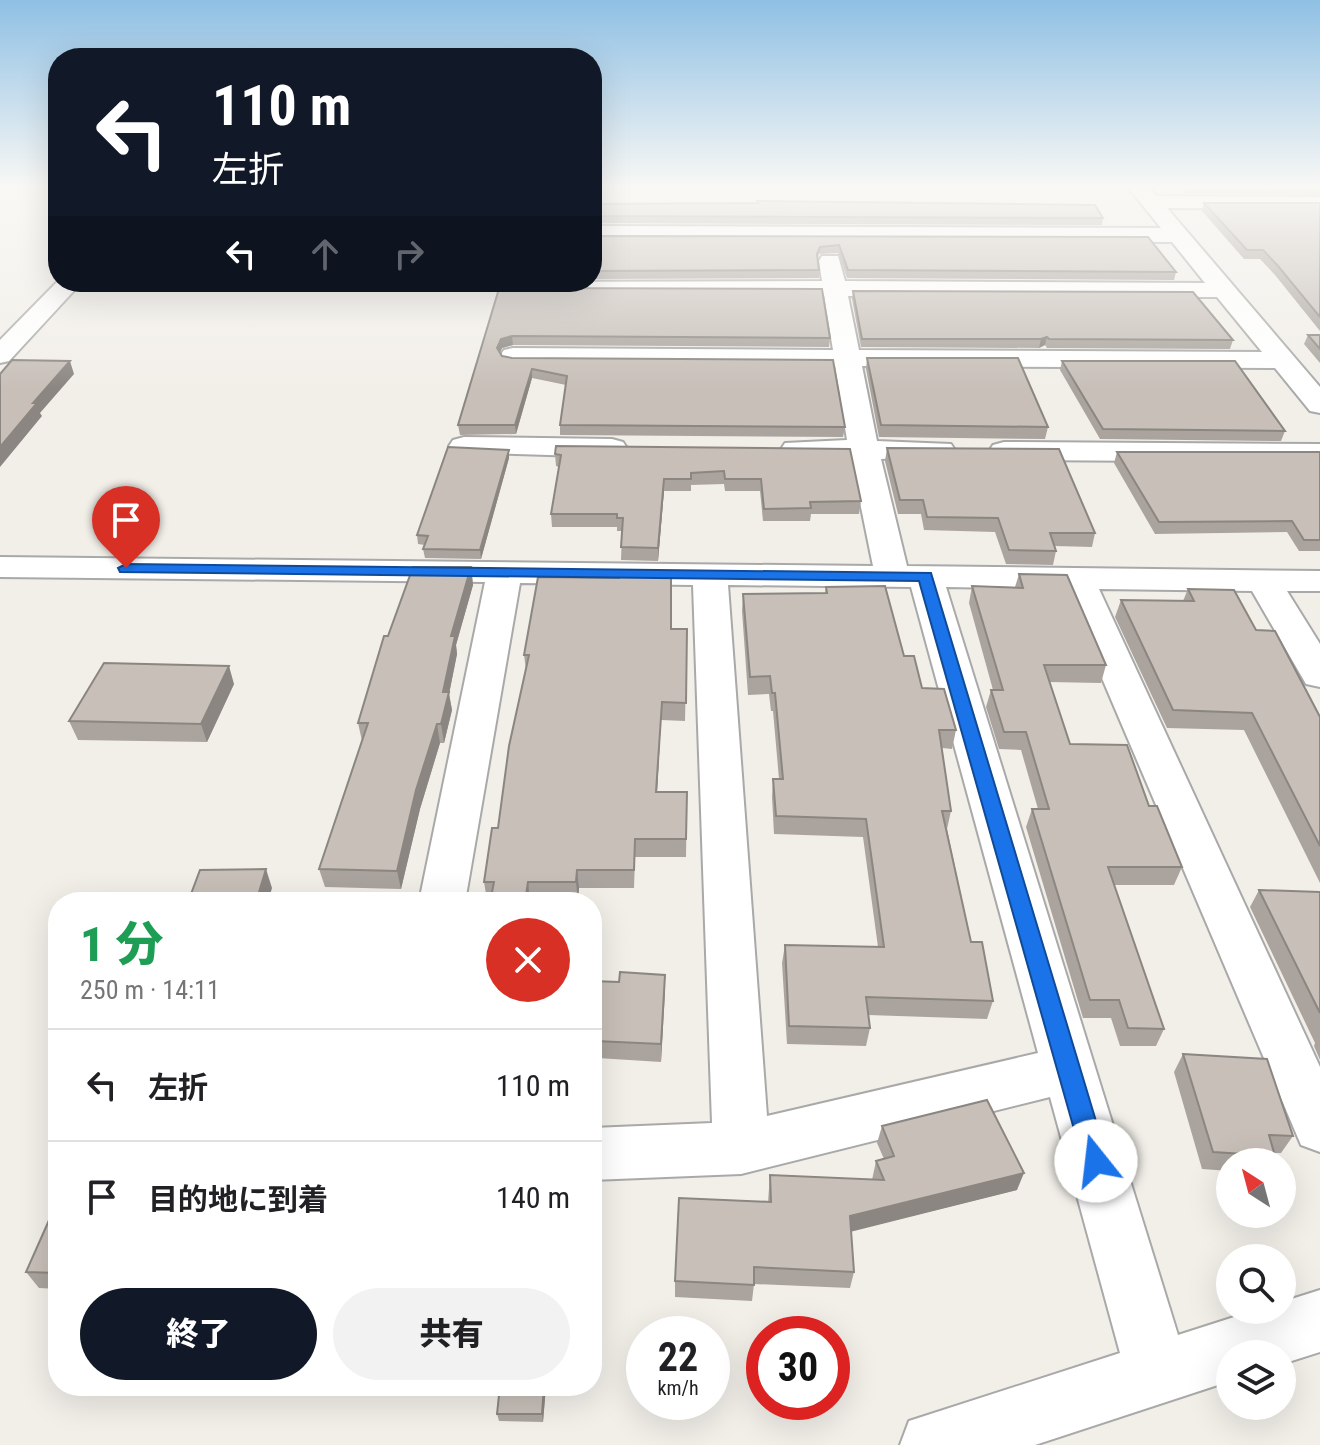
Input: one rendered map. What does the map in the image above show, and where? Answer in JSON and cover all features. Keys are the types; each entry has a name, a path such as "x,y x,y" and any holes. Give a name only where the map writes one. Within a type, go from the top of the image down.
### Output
{"street":[{"path":"828,253 864,450 909,576 1069,1069 1158,1375"},
{"path":"1201,253 1225,290 1320,405"},
{"path":"602,287 1225,290"},
{"path":"0,355 60,292"},
{"path":"513,356 1283,360"},
{"path":"464,446 640,448"},
{"path":"768,449 1320,453"},
{"path":"0,567 1320,581"},
{"path":"444,892 504,573"},
{"path":"710,574 741,1148"},
{"path":"1077,578 1320,1127"},
{"path":"1263,580 1320,675"},
{"path":"602,1154 741,1148 1069,1069"},
{"path":"933,1445 1320,1321"}],"building":[{"path":"602,253 817,253 819,270 602,271"},
{"path":"842,253 1161,253 1176,272 848,270"},
{"path":"1266,253 1320,253 1320,317"},
{"path":"602,288 822,289 830,338 512,336 501,339 497,348 502,356 512,358 833,360 845,427 560,425 567,376 532,369 515,425 458,425 498,292 602,292"},
{"path":"853,291 1193,292 1233,340 1047,337 862,339"},
{"path":"1308,335 1320,335 1320,349"},
{"path":"867,358 1018,358 1048,427 881,425"},
{"path":"12,360 70,361 0,447 0,374"},
{"path":"1062,361 1235,361 1285,431 1103,429"},
{"path":"556,446 850,449 861,501 810,502 811,508 764,509 761,479 725,479 724,471 691,473 691,479 664,479 658,548 621,547 623,518 617,518 617,514 551,514 561,455 555,454"},
{"path":"448,447 509,450 480,550 423,549 428,536 417,535"},
{"path":"887,448 1059,449 1095,533 1050,533 1056,551 1009,550 998,518 927,517 923,500 900,500"},
{"path":"1117,452 1320,452 1320,540 1304,540 1292,521 1159,522"},
{"path":"413,567 471,567 451,636 455,636 443,692 449,692 441,724 437,724 416,790 397,871 319,869 368,723 358,723 384,636 388,636"},
{"path":"619,570 656,570 655,577 671,577 671,629 687,629 686,703 662,702 656,792 687,792 686,839 635,839 634,870 577,870 576,882 528,882 526,892 492,892 494,882 484,882 492,828 498,828 509,746 529,655 524,655 538,577 619,578"},
{"path":"1019,574 1067,575 1106,665 1044,665 1070,744 1127,745 1149,806 1157,806 1182,867 1108,867 1164,1029 1128,1028 1119,1000 1090,1000 1032,809 1049,809 1026,732 1004,732 991,690 1003,690 972,586 1023,588"},
{"path":"885,586 904,656 914,656 922,688 944,689 956,730 939,730 951,811 942,811 971,942 982,942 993,1001 866,997 870,1028 789,1026 785,945 884,947 866,819 776,816 773,779 783,779 775,693 772,693 770,676 750,677 743,594 827,593 826,587"},
{"path":"1188,589 1234,590 1256,630 1275,631 1320,717 1320,846 1252,713 1173,710 1121,600 1194,601"},
{"path":"104,663 229,666 201,724 69,721"},
{"path":"266,869 259,892 192,892 200,870"},
{"path":"1259,890 1320,892 1320,1013"},
{"path":"620,972 665,975 661,1044 602,1041 602,981 619,982"},
{"path":"1183,1054 1267,1059 1293,1136 1269,1135 1273,1148 1216,1148 1216,1152 1213,1152"},
{"path":"987,1100 1024,1173 850,1216 854,1272 754,1267 754,1285 675,1281 679,1198 771,1202 770,1175 884,1180 876,1161 894,1156 882,1126"},
{"path":"48,1222 48,1273 26,1272"},
{"path":"499,1396 543,1396 542,1414 497,1414"}],"route":[{"path":"126,568 925,576 1096,1161"}]}
